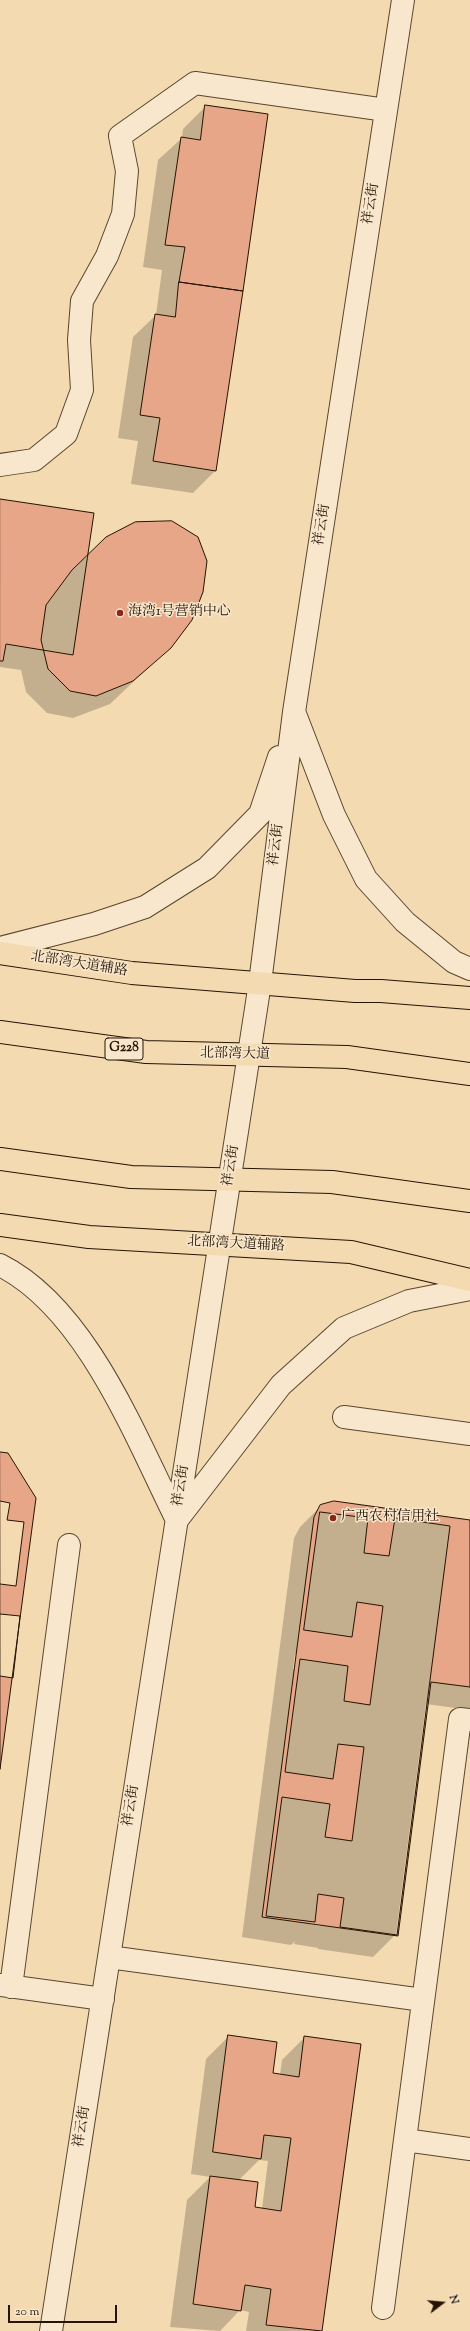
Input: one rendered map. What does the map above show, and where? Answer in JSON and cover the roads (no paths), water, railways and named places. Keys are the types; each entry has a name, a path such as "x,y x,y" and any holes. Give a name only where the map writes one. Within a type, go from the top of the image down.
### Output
{"main road":[{"name":"北部湾大道辅路","path":"0,953 132,973 470,998"},
{"name":"北部湾大道","path":"0,1032 146,1052 347,1057 470,1074"},
{"path":"0,1159 131,1177 332,1182 470,1201"},
{"name":"北部湾大道辅路","path":"0,1225 89,1237 352,1252 470,1280"}],"street":[{"name":"祥云街","path":"51,2331 260,983 294,712 403,0"},
{"path":"0,465 34,460 66,434 82,390 79,340 82,301 107,256 123,214 127,171 120,136 195,83 386,110"},
{"path":"0,948 94,924 145,906 207,868 260,814 294,712"},
{"path":"294,712 334,815 366,879 405,922 454,962 470,969"},
{"path":"0,1265 19,1274 64,1317 106,1379 177,1520 281,1385 344,1328 409,1301 470,1289"},
{"path":"344,1417 470,1434"},
{"path":"69,1545 5,1986 102,1998"},
{"path":"383,2308 460,1719 470,1720"},
{"path":"109,1957 423,2000"},
{"path":"405,2140 470,2149"}],"place":[{"name":"海湾1号营销中心","path":"120,613"},
{"name":"广西农村信用社","path":"333,1518"}]}
